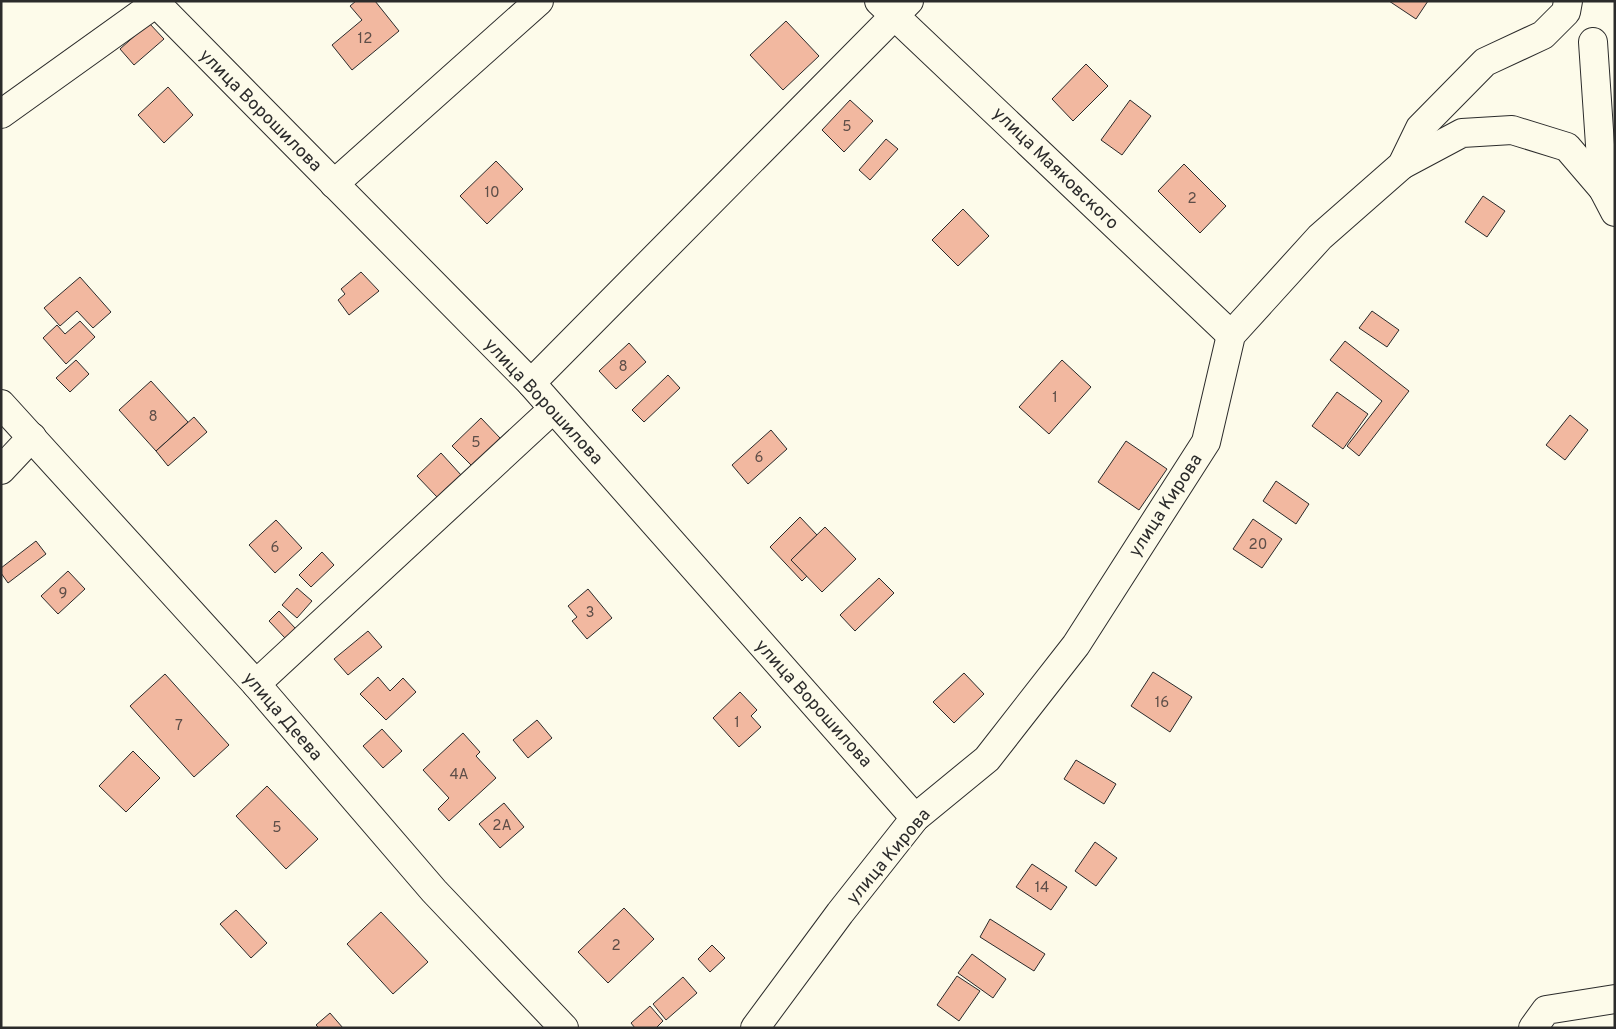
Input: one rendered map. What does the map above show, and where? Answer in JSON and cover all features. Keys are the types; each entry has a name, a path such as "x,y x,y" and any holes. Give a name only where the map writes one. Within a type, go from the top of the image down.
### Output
{"street":[{"path":"334,184 539,1"},
{"path":"1,114 155,2"},
{"name":"улица Ворошилова","path":"155,2 531,383 915,818"},
{"path":"531,383 894,6"},
{"name":"улица Маяковского","path":"894,6 1231,335"},
{"path":"1567,7 1615,73"},
{"name":"улица Кирова","path":"755,1028 840,913 915,818 987,759 1081,637 1206,442 1231,335 1320,237 1402,165 1420,128 1485,62 1543,35 1567,7"},
{"path":"1593,42 1609,201"},
{"path":"1402,165 1462,133 1512,130 1567,147 1609,201"},
{"name":"улица Деева","path":"1,404 256,684 434,891 564,1028"},
{"path":"256,684 553,409"},
{"path":"1,470 32,438"},
{"path":"1540,1019 1615,999"}],"building":[{"path":"356,1 375,1 399,31 352,70 332,45 362,20 350,6"},
{"path":"1389,1 1428,1 1416,19"},
{"path":"786,21 819,56 783,90 750,55"},
{"path":"149,23 164,39 134,65 120,49"},
{"path":"1086,64 1108,86 1073,121 1052,99"},
{"path":"168,87 193,115 164,143 138,115"},
{"path":"850,100 873,121 844,152 822,130"},
{"path":"1130,100 1151,116 1122,155 1101,140"},
{"path":"886,139 898,149 870,180 859,170"},
{"path":"496,161 523,189 487,224 460,196"},
{"path":"1184,164 1226,206 1200,233 1158,191"},
{"path":"1483,196 1505,211 1487,237 1465,222"},
{"path":"963,209 989,236 958,266 932,240"},
{"path":"361,272 379,291 349,315 338,300 345,294 341,289"},
{"path":"80,277 111,312 93,328 77,311 60,326 44,308"},
{"path":"1372,311 1399,330 1387,347 1359,328"},
{"path":"80,321 95,337 66,364 43,338 57,325 65,334"},
{"path":"1345,341 1409,391 1359,456 1347,446 1382,401 1330,360"},
{"path":"629,343 646,362 616,389 599,371"},
{"path":"76,360 89,374 70,392 56,378"},
{"path":"1062,360 1091,387 1049,434 1019,407"},
{"path":"668,375 680,388 644,422 632,410"},
{"path":"151,381 188,422 156,451 119,410"},
{"path":"1337,392 1368,414 1343,449 1312,426"},
{"path":"1570,415 1588,430 1565,460 1546,445"},
{"path":"194,417 207,432 168,466 156,451"},
{"path":"481,418 500,438 472,466 452,446"},
{"path":"771,430 787,449 748,484 732,465"},
{"path":"1126,441 1167,469 1139,510 1098,482"},
{"path":"441,453 461,475 437,497 417,476"},
{"path":"1276,481 1309,504 1296,524 1263,501"},
{"path":"800,517 817,535 791,560 807,576 802,581 770,547"},
{"path":"1253,519 1282,539 1262,568 1233,549"},
{"path":"276,520 302,548 275,573 249,545"},
{"path":"825,527 856,559 822,592 791,560"},
{"path":"36,541 46,554 8,583 1,573 1,568"},
{"path":"322,552 334,565 311,587 299,575"},
{"path":"68,571 85,589 58,614 41,596"},
{"path":"879,578 894,593 855,631 840,615"},
{"path":"297,588 312,601 297,618 282,605"},
{"path":"588,589 612,618 587,639 572,621 577,617 568,606"},
{"path":"279,611 296,629 285,638 269,621"},
{"path":"368,631 382,647 348,675 334,659"},
{"path":"1153,672 1192,697 1170,732 1131,706"},
{"path":"964,673 984,694 954,723 933,702"},
{"path":"165,674 229,745 194,777 130,706"},
{"path":"378,677 390,691 403,678 416,692 386,720 360,694"},
{"path":"740,692 757,710 751,716 761,727 739,747 713,718"},
{"path":"537,720 552,738 528,758 513,740"},
{"path":"382,729 402,751 383,768 363,746"},
{"path":"463,733 480,752 476,756 496,778 449,821 438,809 449,798 423,770"},
{"path":"133,751 160,778 126,812 99,786"},
{"path":"1076,760 1116,784 1104,804 1064,779"},
{"path":"267,786 318,839 286,869 236,816"},
{"path":"504,803 524,827 500,848 479,824"},
{"path":"1095,842 1117,858 1096,886 1075,871"},
{"path":"1032,864 1067,887 1051,910 1016,887"},
{"path":"624,908 654,939 608,983 578,952"},
{"path":"236,910 267,943 251,958 220,924"},
{"path":"381,912 428,962 393,994 347,944"},
{"path":"990,919 1045,954 1034,971 980,937"},
{"path":"712,945 725,958 710,972 698,959"},
{"path":"972,954 1006,979 993,998 958,973"},
{"path":"957,976 980,991 959,1021 937,1005"},
{"path":"683,977 697,993 666,1020 653,1004"},
{"path":"650,1006 663,1021 656,1028 635,1028 631,1023"},
{"path":"330,1013 343,1028 319,1028 316,1025"}]}
